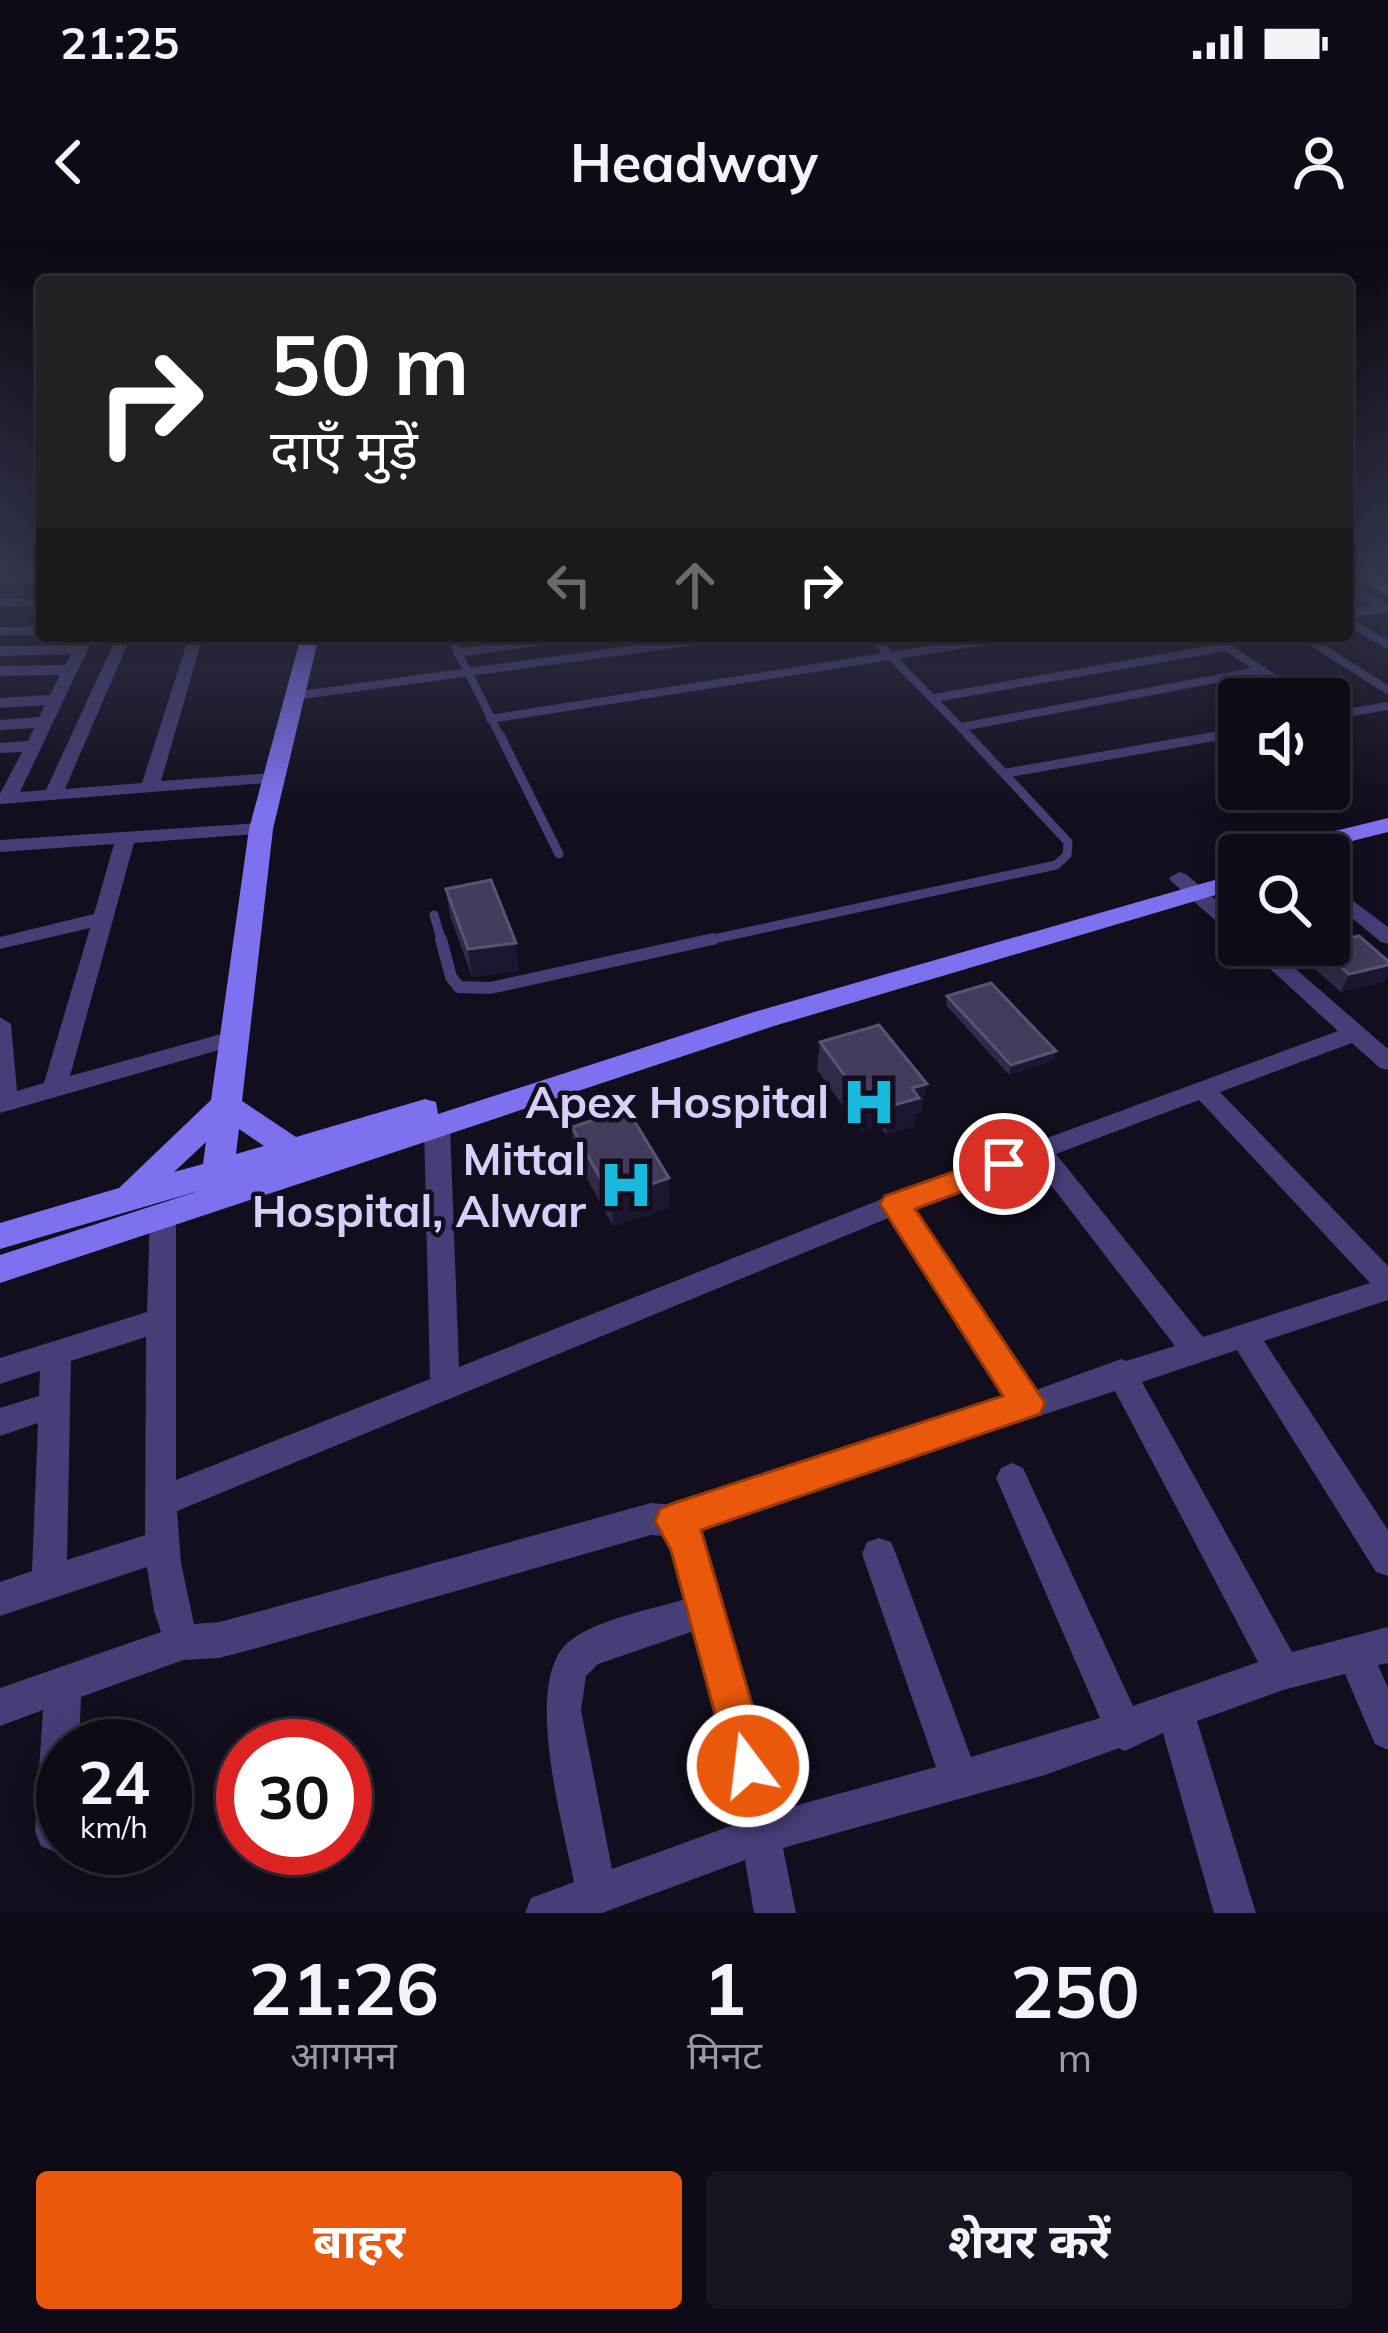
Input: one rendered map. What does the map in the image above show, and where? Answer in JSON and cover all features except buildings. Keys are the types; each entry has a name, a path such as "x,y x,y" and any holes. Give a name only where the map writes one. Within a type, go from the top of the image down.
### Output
{"main road":[{"path":"216,1184 261,830 306,651"},
{"path":"1350,834 1388,825"},
{"path":"1350,850 1388,840"},
{"path":"0,1236 128,1196 216,1184 437,1126 1218,871"},
{"path":"0,1269 163,1216 290,1148 1187,885 1218,882"},
{"path":"225,1105 290,1148"},
{"path":"128,1196 225,1105"}],"street":[{"path":"78,651 31,746 9,772 4,799 126,836 261,830"},
{"path":"55,813 118,651"},
{"path":"150,787 191,651"},
{"path":"0,671 69,670"},
{"path":"0,703 56,700"},
{"path":"0,724 43,722"},
{"path":"0,748 31,746"},
{"path":"0,846 55,813 150,787 274,778"},
{"path":"55,1088 126,836"},
{"path":"1187,885 1218,912"},
{"path":"1350,907 1388,938"},
{"path":"0,943 104,918"},
{"path":"1279,966 1388,1062"},
{"path":"0,1024 3,1103 232,1039"},
{"path":"160,1502 896,1204 1355,1033"},
{"path":"0,1707 183,1642 238,1635 651,1519 674,1521 1388,1287 1204,1090"},
{"path":"437,1126 445,1385"},
{"path":"1040,1151 1195,1349"},
{"path":"896,1204 1027,1403"},
{"path":"163,1216 160,1502 172,1616 183,1642"},
{"path":"0,1370 164,1319"},
{"path":"1243,1334 1388,1560"},
{"path":"49,1583 56,1354"},
{"path":"1121,1372 1283,1672"},
{"path":"0,1422 55,1404"},
{"path":"1012,1478 1125,1732"},
{"path":"674,1521 688,1544 763,1834 775,1913"},
{"path":"0,1599 164,1545"},
{"path":"879,1553 959,1778"},
{"path":"596,1894 565,1728 562,1687 569,1667 606,1643 703,1610"},
{"path":"546,1913 763,1834 1125,1732 1283,1672 1372,1649 1388,1731"},
{"path":"61,1719 63,1684"},
{"path":"1176,1713 1235,1913"}],"lane":[{"path":"472,651 458,653 559,854"},
{"path":"294,696 630,651"},
{"path":"434,915 451,977 459,987 490,988 1056,866 1067,855 1068,842 887,651"},
{"path":"490,718 923,651"},
{"path":"934,698 1203,651"},
{"path":"1233,651 1275,678"},
{"path":"1327,651 1388,690"},
{"path":"962,727 1263,670"},
{"path":"1350,713 1388,706"},
{"path":"1007,773 1218,736"}],"place":[{"name":"Apex Hospital","path":"869,1102"},
{"name":"Mittal Hospital, Alwar","path":"626,1185"}],"route":[{"path":"748,1766 688,1544 674,1521 1027,1403 896,1204 1004,1164"}]}
